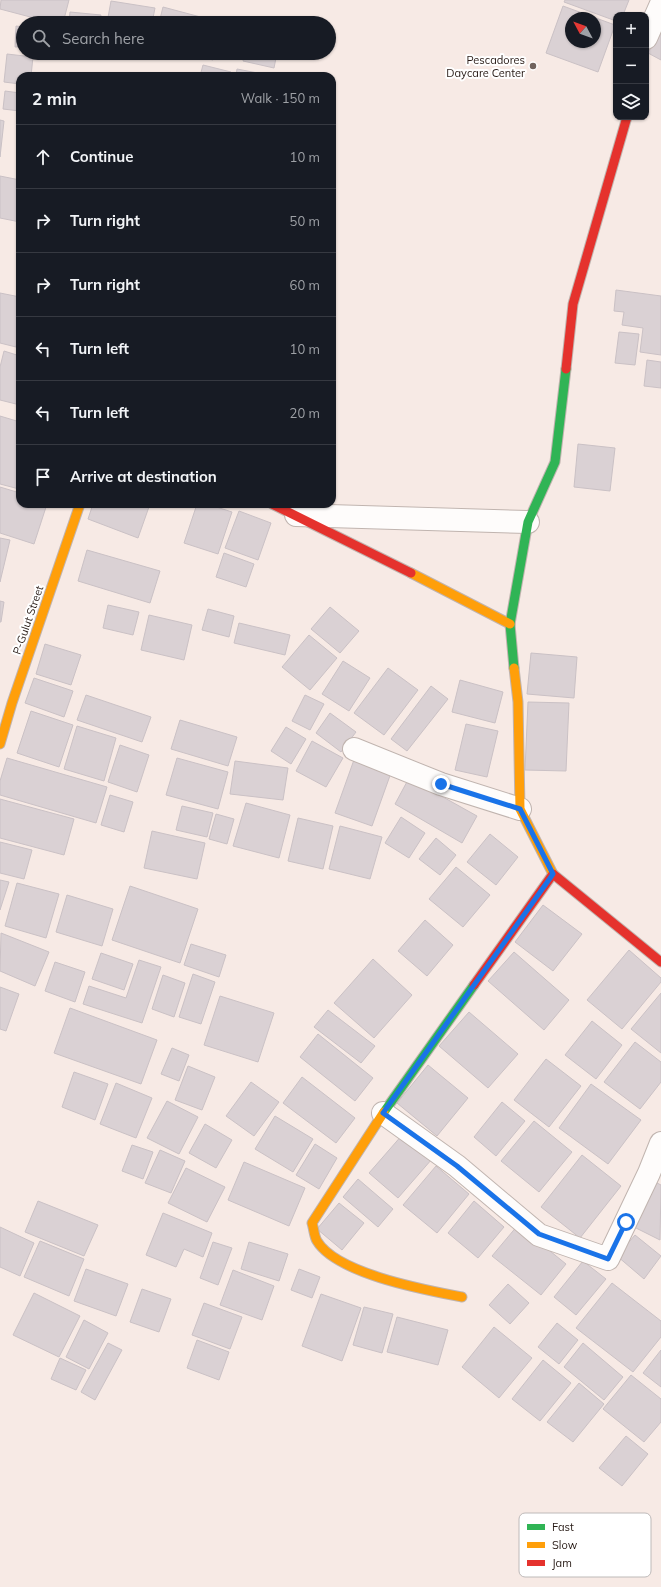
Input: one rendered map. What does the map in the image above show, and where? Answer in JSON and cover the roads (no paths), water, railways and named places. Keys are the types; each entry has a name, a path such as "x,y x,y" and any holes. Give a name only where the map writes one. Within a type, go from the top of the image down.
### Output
{"street":[{"path":"649,31 661,4"},
{"path":"626,120 573,304 555,462 528,522 510,624 518,702 520,809 553,874 661,962"},
{"name":"P-Gulut Street","path":"0,744 12,703 79,508"},
{"path":"281,508 510,624"},
{"path":"296,515 528,522"},
{"path":"354,749 441,784 520,809"},
{"path":"462,1297 395,1283 334,1258 318,1242 312,1223 383,1113 553,874"},
{"path":"383,1113 457,1166 539,1234 608,1259 649,1173 661,1143"}],"place":[{"name":"Pescadores Daycare Center","path":"533,66"}]}
